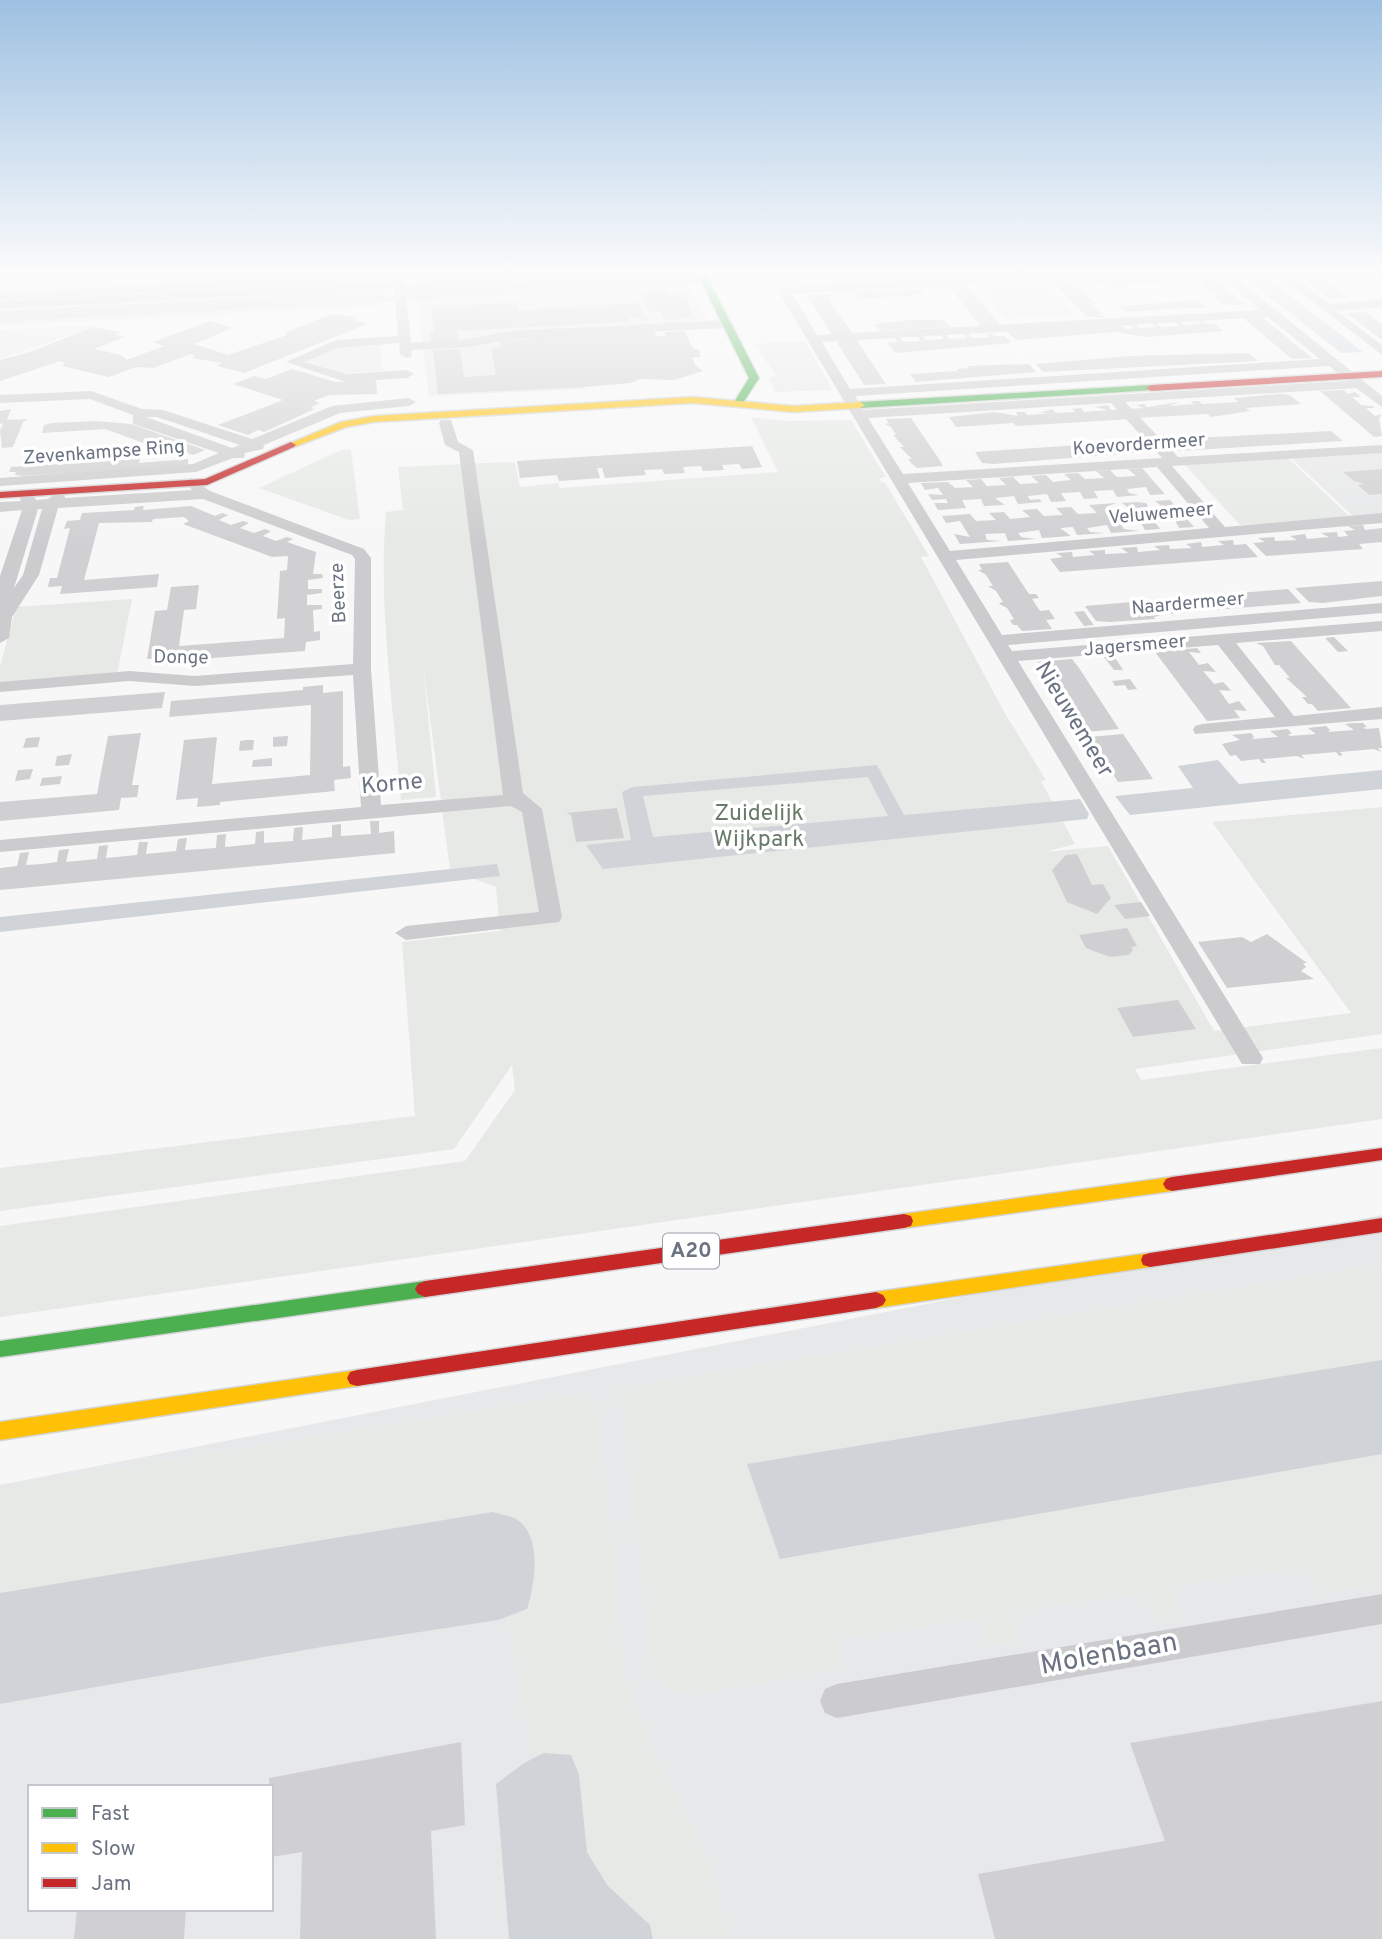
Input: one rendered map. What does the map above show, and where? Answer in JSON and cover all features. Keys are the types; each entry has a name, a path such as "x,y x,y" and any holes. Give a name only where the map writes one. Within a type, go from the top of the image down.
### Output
{"main road":[{"path":"741,401 754,378 746,363"},
{"name":"Zevenkampse Ring","path":"0,495 28,500 63,491 191,482 334,419 368,412 671,394 741,401 852,404 1345,373 1382,368"},
{"name":"Zevenkampse Ring","path":"1345,373 1382,374"},
{"name":"A20","path":"0,1349 1382,1154"},
{"path":"0,1431 1382,1225"}],"street":[{"path":"297,363 346,378 407,374"},
{"path":"406,363 410,409"},
{"name":"Nieuwemeer","path":"828,363 1251,1058"},
{"path":"1333,363 1382,403"},
{"name":"Zevenkampse Ring","path":"852,404 1115,398 1345,373"},
{"path":"0,399 92,395 140,413 158,413 254,452"},
{"path":"1115,398 1220,531"},
{"path":"140,413 138,421 254,452"},
{"path":"405,933 551,917 532,809 520,803 513,794 466,450 452,445 446,423"},
{"name":"Koevordermeer","path":"898,479 1382,449"},
{"name":"Zevenkampse Ring","path":"0,482 196,468 254,452"},
{"name":"Beerze","path":"191,482 205,494 358,552 363,558 362,669 371,813"},
{"path":"0,638 7,613 24,589 51,505 63,491"},
{"path":"7,613 3,590 28,500 51,505 130,497 205,494"},
{"name":"Zevenkampse Ring","path":"0,507 28,500"},
{"name":"Veluwemeer","path":"944,556 1382,518"},
{"path":"3,590 24,589"},
{"name":"Naardermeer","path":"1002,649 1382,608"},
{"name":"Jagersmeer","path":"1002,649 1223,639 1382,626"},
{"path":"1223,639 1288,721"},
{"name":"Donge","path":"0,687 129,676 195,681 362,669"},
{"path":"1202,730 1382,713"},
{"name":"Korne","path":"0,846 504,801 520,803"},
{"name":"Molenbaan","path":"837,1701 1382,1609"}],"shaded area":[{"path":"425,363 577,363 585,389 429,396"},
{"path":"1382,453 1382,514 1353,516 1291,458"},
{"path":"1218,760 1239,784 1382,770 1382,789 1130,815 1115,796 1193,788 1178,766"},
{"path":"877,765 904,815 1080,799 1089,814 1087,819 603,869 586,845 631,840 622,792 633,787","holes":["868,777 888,816 653,837 643,796"]},
{"path":"497,864 500,876 0,932 0,917"},
{"path":"1382,1215 1382,1939 0,1939 0,1485"},
{"path":"1382,1360 1382,1454 780,1559 747,1464"},
{"path":"493,1512 514,1518 523,1525 533,1546 534,1573 527,1609 498,1620 322,1647 0,1704 0,1593"},
{"path":"544,1753 571,1755 579,1775 587,1852 607,1885 650,1925 653,1939 509,1939 496,1784 524,1763"}],"green space":[{"path":"312,363 382,363 383,371 343,373"},
{"path":"768,363 817,363 833,390 775,392 769,378 776,376"},
{"name":"Zuidelijk Wijkpark","path":"751,417 786,421 851,420 886,477 879,478 880,481 886,484 929,556 921,557 1003,710 1046,780 1041,781 1075,844 1045,852 1108,846 1214,1031 1351,1013 1212,822 1382,807 1382,1034 1135,1069 1141,1080 1382,1048 1382,1119 0,1317 0,1226 465,1161 515,1090 512,1065 454,1149 0,1211 0,1168 415,1116 402,942 500,931 496,887 450,870 423,664 436,797 401,800 384,584 386,512 403,510 398,467 508,462 515,463 520,487 558,483 560,488 778,472"},
{"path":"351,449 360,519 349,520 259,488 341,450"},
{"path":"1286,456 1350,517 1240,525 1183,463"},
{"path":"132,599 117,674 0,684 0,667 16,607"},
{"path":"1382,1264 1382,1360 747,1464 780,1559 1382,1454 1382,1583 1318,1595 1305,1567 1169,1586 1181,1616 1156,1620 1144,1593 1010,1612 1017,1642 989,1647 980,1618 837,1639 843,1668 691,1695 674,1692 653,1676 620,1388"},
{"path":"593,1392 608,1500 624,1671 647,1737 705,1851 720,1899 727,1939 653,1939 641,1916 608,1885 593,1860 585,1833 579,1775 544,1753 532,1759 508,1616 527,1609 492,1512 0,1593 0,1487"}],"building":[{"path":"0,363 53,363 0,381"},
{"path":"65,363 166,363 154,368 136,367 109,377 62,366"},
{"path":"221,363 268,363 244,373 217,366"},
{"path":"435,363 462,363 464,377 496,375 494,363 694,363 703,371 674,380 640,379 631,383 584,387 438,394"},
{"path":"850,363 872,363 886,384 864,385"},
{"path":"1042,363 1209,363 1043,372 1036,364"},
{"path":"1029,364 1036,372 916,382 910,374 958,371 957,369 969,368 967,366"},
{"path":"292,369 336,382 376,380 377,394 329,395 314,401 320,403 310,408 315,409 264,432 258,430 248,435 218,425 283,400 233,384 254,376 266,379"},
{"path":"1344,390 1348,394 1355,392 1361,397 1352,397 1361,405 1375,408 1366,408 1375,416 1382,414 1379,419 1382,436 1374,437 1320,391"},
{"path":"1290,395 1301,404 1246,408 1250,411 1211,417 1208,414 1137,418 1128,409 1144,408 1136,405 1144,404 1147,407 1179,402 1169,406 1194,404 1191,401 1199,401 1202,404 1238,402 1234,398"},
{"path":"1108,405 1111,410 1122,409 1131,419 956,427 949,417 995,412 1018,416 1016,412 1025,412 1027,415 1053,413 1040,413 1052,409 1056,413 1075,412 1072,409 1081,408 1084,412 1108,410 1095,407"},
{"path":"11,409 7,420 28,419 23,422 13,447 2,448 0,431 3,423 0,424 0,411"},
{"path":"911,418 943,466 917,468 900,447 904,447 893,435 896,435 891,427 885,424 889,423 886,419"},
{"path":"96,421 131,424 205,450 193,455 162,443 155,447 105,429 42,433 44,425 53,423"},
{"path":"1331,431 1343,441 1167,451 1157,440"},
{"path":"1151,440 1160,451 994,464 982,463 975,452"},
{"path":"752,446 762,467 742,469 739,464 722,465 724,470 703,471 701,466 683,467 685,473 664,474 662,469 644,470 646,475 605,478 602,468 597,468 600,478 559,481 557,475 520,478 517,461"},
{"path":"140,459 139,463 188,459 188,466 23,476 9,472 11,467"},
{"path":"1142,468 1165,494 1150,495 1146,487 1127,489 1129,493 1139,495 1117,497 1113,490 1094,491 1098,498 1084,499 1080,492 1061,493 1066,501 1051,502 1047,494 1028,496 1030,500 1039,499 1042,502 1018,504 1014,496 995,498 1005,505 984,506 981,499 962,500 966,508 938,510 934,503 948,503 946,499 932,500 928,494 943,495 938,488 925,490 921,483 948,482 955,488 973,487 966,480 981,479 987,486 1006,485 999,478 1013,477 1020,484 1039,483 1031,476 1046,475 1053,482 1071,480 1064,474 1078,473 1085,479 1104,478 1096,471 1110,470 1117,477 1136,476 1128,469"},
{"path":"1382,469 1382,494 1369,495 1358,485 1365,484 1354,481 1343,472"},
{"path":"1170,500 1194,527 1179,528 1175,520 1155,522 1160,529 1145,530 1141,523 1121,524 1124,529 1139,531 1111,533 1107,525 1087,528 1090,532 1105,533 1077,535 1073,527 1060,528 1071,536 1042,538 1039,530 1018,533 1021,537 1036,539 1008,541 1005,533 985,534 987,540 1001,541 960,544 954,534 970,537 960,521 946,523 942,516 970,514 976,521 996,520 989,513 1004,512 1010,519 1030,517 1022,510 1037,509 1044,516 1063,515 1056,508 1071,507 1078,514 1097,513 1089,505 1116,503 1106,507 1111,511 1131,510 1122,503 1137,502 1146,503 1148,506 1145,509 1164,508 1155,501"},
{"path":"144,506 143,510 191,506 215,516 222,513 228,515 219,520 231,525 243,521 249,523 240,528 254,533 265,529 271,531 263,536 276,541 287,537 293,539 287,542 316,552 313,574 322,574 323,578 308,580 308,589 322,589 322,593 307,595 307,605 322,605 322,609 313,610 314,632 320,631 320,640 306,642 305,651 186,660 186,663 166,665 167,658 147,659 155,611 167,610 171,587 199,585 196,609 184,610 179,646 284,638 285,618 277,619 280,571 287,570 288,556 272,557 183,524 189,521 184,517 153,519 152,522 99,523 84,580 159,574 157,587 60,594 62,586 48,587 50,578 57,578 70,528 64,529 67,521 80,520 82,513 134,510 135,507"},
{"path":"1363,525 1365,530 1382,528 1382,542 1359,544 1363,549 1266,556 1253,543 1265,542 1258,538 1274,537 1275,541 1297,540 1290,536 1305,534 1307,539 1329,537 1321,533 1337,532 1338,537 1348,536 1344,531 1355,530 1348,526"},
{"path":"1233,540 1234,545 1246,544 1258,557 1060,572 1050,559 1063,557 1056,553 1072,552 1073,557 1095,555 1089,551 1105,550 1105,554 1128,553 1121,548 1137,547 1138,552 1160,550 1154,546 1169,545 1170,549 1192,548 1186,544 1201,542 1202,547 1224,545 1218,541"},
{"path":"1008,562 1029,594 1036,594 1039,598 1032,599 1040,611 1049,610 1055,619 1046,620 1052,629 1022,631 1017,625 1013,625 1010,620 1014,619 1007,608 999,603 1003,602 996,591 988,586 993,586 986,575 978,570 982,570 979,564"},
{"path":"1382,581 1382,596 1323,603 1309,602 1295,588"},
{"path":"1288,589 1301,603 1165,614 1154,617 1155,619 1110,622 1096,621 1085,606"},
{"path":"1084,611 1094,625 1084,626 1074,612"},
{"path":"1334,637 1348,651 1338,652 1325,638"},
{"path":"1291,641 1351,708 1318,711 1302,697 1307,697 1286,678 1290,678 1279,665 1275,665 1263,646 1256,643"},
{"path":"1197,648 1201,653 1189,652 1199,665 1208,663 1216,672 1203,671 1214,684 1223,682 1231,691 1219,690 1229,704 1239,701 1247,711 1234,710 1240,718 1207,721 1155,652"},
{"path":"1113,655 1123,670 1114,670 1103,656"},
{"path":"1072,659 1119,729 1086,732 1081,724 1077,724 1072,718 1077,717 1068,703 1063,704 1060,698 1064,697 1047,678 1051,678 1043,665 1037,662"},
{"path":"1130,679 1137,689 1128,690 1125,685 1115,686 1112,681"},
{"path":"323,685 323,693 343,691 343,767 350,766 351,778 334,780 335,791 220,802 220,805 197,807 198,798 176,800 184,740 217,737 212,784 310,775 311,705 169,717 171,701 303,690 303,687"},
{"path":"165,692 162,708 0,721 0,705"},
{"path":"1363,723 1367,727 1364,727 1365,729 1379,728 1382,748 1378,748 1381,752 1374,749 1340,752 1343,755 1339,756 1336,752 1301,755 1305,759 1297,756 1263,759 1266,763 1262,763 1259,759 1241,761 1236,755 1230,756 1222,744 1240,740 1232,735 1251,733 1254,737 1252,739 1278,737 1270,731 1288,729 1292,734 1288,734 1290,736 1316,734 1308,728 1326,726 1330,730 1328,732 1354,730 1345,724"},
{"path":"141,733 132,785 139,785 137,797 121,798 119,810 0,821 0,802 97,794 108,736"},
{"path":"1123,734 1153,779 1118,782 1113,774 1106,771 1104,767 1109,767 1099,752 1094,752 1090,745 1095,745 1089,737"},
{"path":"288,736 287,746 273,747 273,737"},
{"path":"40,737 38,747 23,748 26,738"},
{"path":"254,740 253,750 239,751 240,741"},
{"path":"72,754 69,765 55,766 57,756"},
{"path":"272,758 272,766 252,767 253,760"},
{"path":"33,769 30,779 15,781 18,770"},
{"path":"62,776 60,784 40,786 42,778"},
{"path":"617,808 624,838 576,842 571,815 566,813"},
{"path":"370,821 379,821 379,833 394,831 395,853 0,890 0,868 17,866 20,853 29,852 26,865 42,864 57,862 59,850 69,849 66,862 97,859 99,846 108,845 106,858 137,855 139,842 148,842 146,854 176,851 178,839 187,838 185,850 216,848 217,835 226,834 225,847 255,844 256,832 264,831 264,843 293,841 294,828 303,827 302,840 332,837 332,825 341,824 341,836 371,834"},
{"path":"1077,854 1092,885 1103,884 1111,898 1097,914 1067,902 1052,870 1066,855"},
{"path":"1141,902 1150,916 1125,919 1114,905"},
{"path":"1127,928 1137,946 1131,947 1133,950 1129,955 1110,957 1086,948 1079,935"},
{"path":"1267,934 1307,963 1303,963 1306,967 1301,971 1314,979 1227,988 1198,942 1242,937 1251,942"},
{"path":"1178,1000 1196,1029 1133,1037 1117,1008"},
{"path":"1382,1701 1382,1939 995,1939 978,1874 1165,1841 1130,1743"},
{"path":"461,1742 465,1825 431,1831 436,1939 300,1939 302,1852 273,1857 273,1785 269,1785 269,1778"},
{"path":"77,1911 186,1911 184,1939 74,1939"}],"traffic: fast":[{"path":"738,404 754,378 747,363"},
{"path":"860,405 1151,388"},
{"path":"0,1349 425,1289"}],"traffic: slow":[{"path":"291,445 344,424 374,419 692,400 794,409 860,405"},
{"path":"904,1221 1172,1184"},
{"path":"876,1300 1150,1260"},
{"path":"0,1431 357,1378"}],"traffic: jam":[{"path":"1151,388 1382,374"},
{"path":"0,495 207,482 291,445"},
{"path":"1172,1184 1382,1154"},
{"path":"425,1289 904,1221"},
{"path":"1150,1260 1382,1225"},
{"path":"357,1378 876,1300"}]}
